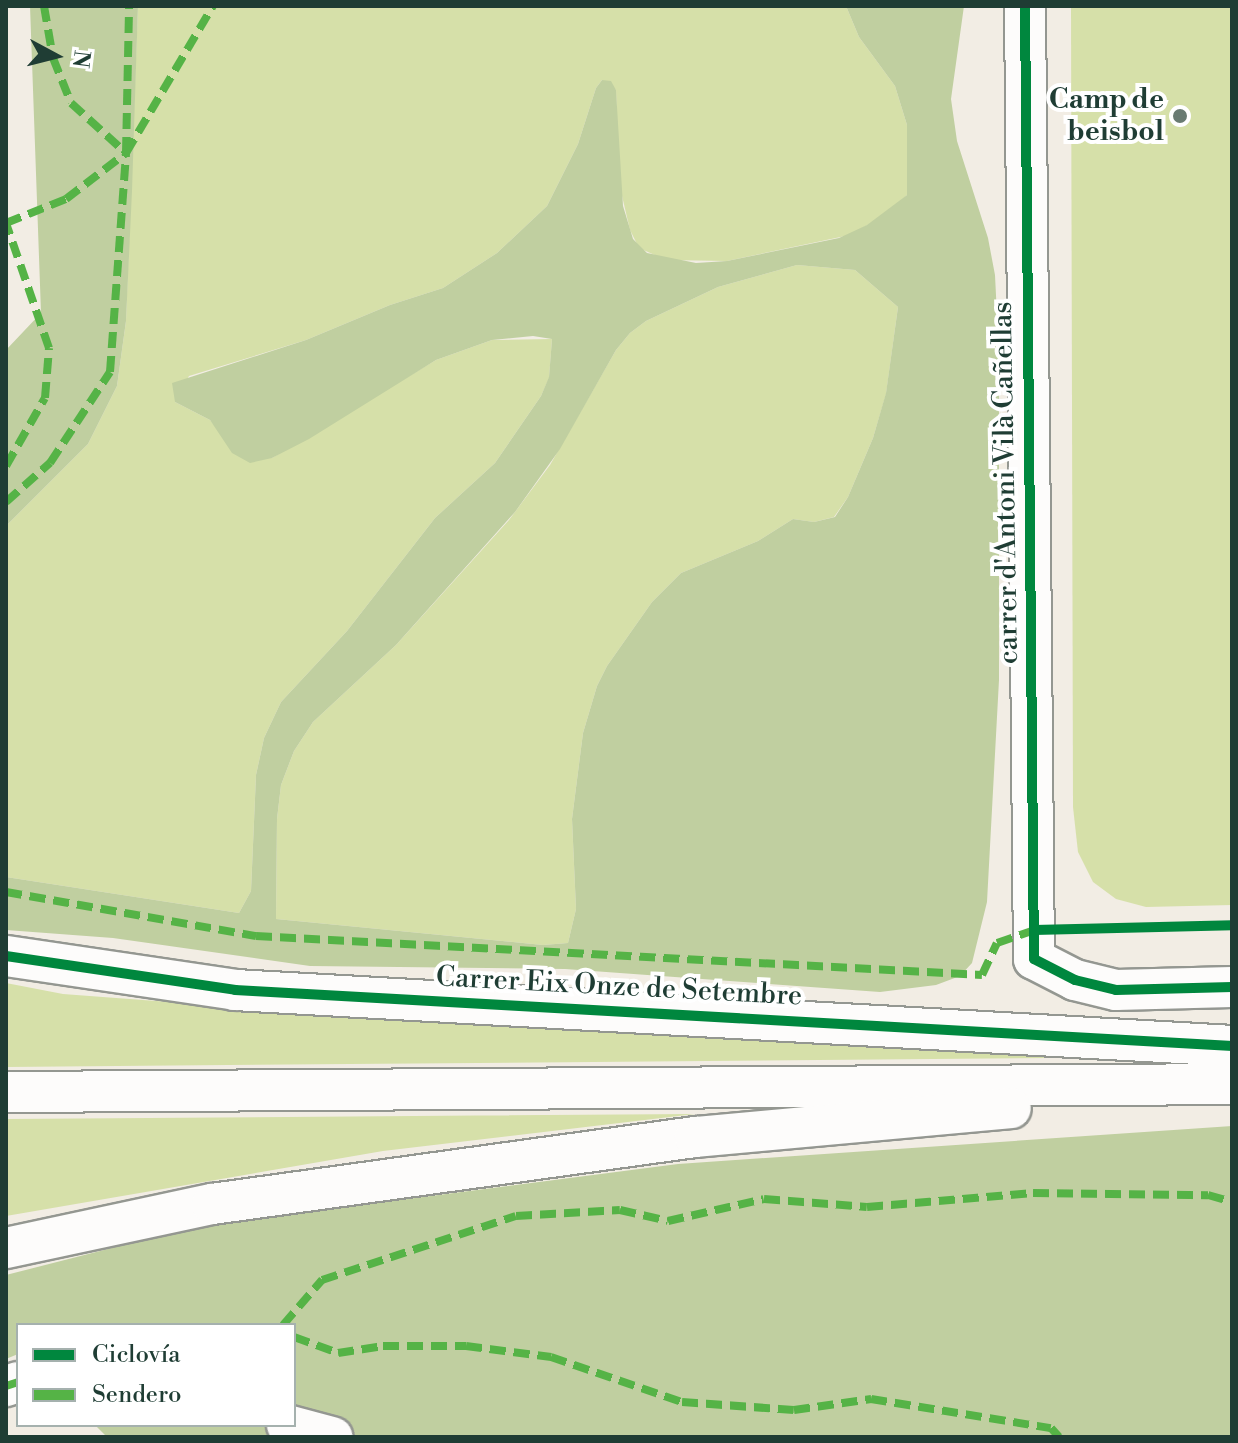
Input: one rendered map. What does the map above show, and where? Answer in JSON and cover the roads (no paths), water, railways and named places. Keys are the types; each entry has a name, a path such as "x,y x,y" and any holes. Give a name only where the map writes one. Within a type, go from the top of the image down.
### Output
{"street":[{"name":"carrer d'Antoni Vilà Cañellas","path":"1025,6 1034,959 1075,980 1116,990 1232,987"},
{"name":"Carrer Eix Onze de Setembre","path":"6,956 235,990 1232,1046"},
{"path":"6,1092 1232,1084"},
{"path":"6,1248 212,1204 695,1137 1001,1110 1121,1086"},
{"path":"294,1427 332,1437"}],"place":[{"name":"Camp de beisbol","path":"1180,116"}]}
